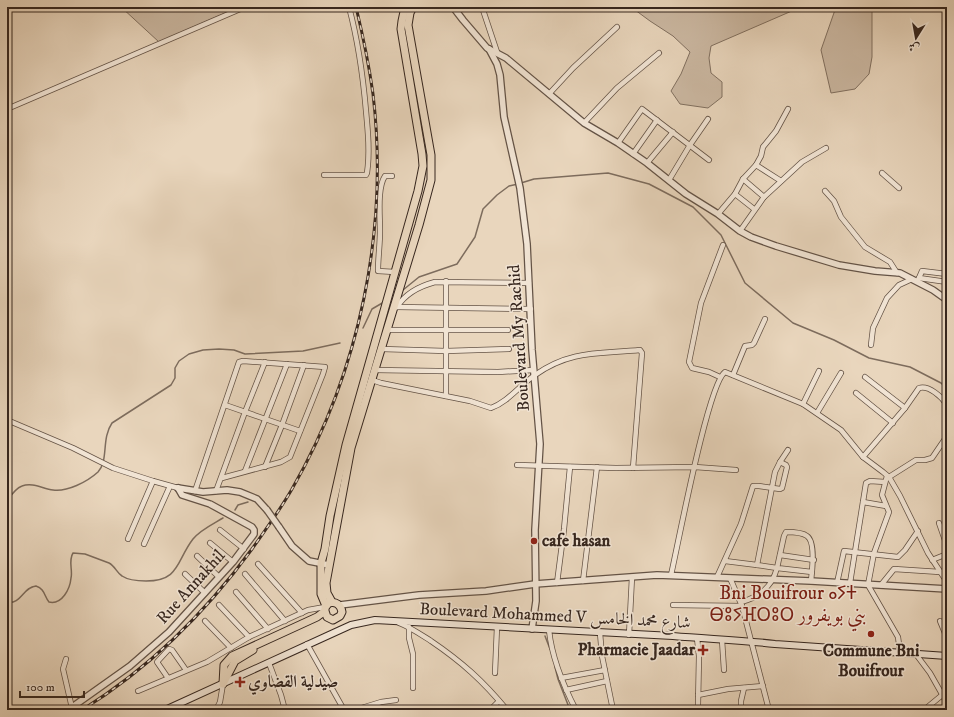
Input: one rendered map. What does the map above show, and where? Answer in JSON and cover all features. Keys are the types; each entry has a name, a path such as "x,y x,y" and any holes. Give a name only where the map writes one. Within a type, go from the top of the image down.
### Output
{"main road":[{"path":"327,607 321,594 321,563 325,550 330,516 346,446 418,191 423,166 401,29 405,7"},
{"path":"328,618 326,583 351,448 387,330 396,307 431,180 431,155 408,25 412,7"},
{"path":"336,603 341,608 338,618 333,620 328,618 318,620 248,652 235,661 223,684 224,665 232,656 317,617 327,607 336,603"},
{"name":"Boulevard Mohammed V شارع محمد الخامس","path":"165,710 269,663 307,644 351,625 370,621 395,621 752,641 775,644 947,656"}],"street":[{"path":"7,109 245,7"},
{"path":"324,175 366,175 369,160 368,128 363,78 349,7"},
{"path":"454,7 463,20 490,49 506,58 584,123 618,143 647,163 686,194 718,214 740,231 751,237 776,246 840,265 900,274 916,279 947,282"},
{"path":"482,7 497,52"},
{"path":"549,94 573,68 616,27"},
{"name":"Boulevard My Rachid","path":"490,49 499,69 504,117 520,188 527,244 532,350 540,436 540,466 535,530 536,601 532,629"},
{"path":"584,123 617,88 659,53"},
{"path":"718,214 735,194 743,179 756,165 763,147 776,131 788,109"},
{"path":"618,143 641,110 657,120 709,160"},
{"path":"668,180 708,119"},
{"path":"633,154 657,120"},
{"path":"647,163 673,132"},
{"path":"740,231 754,209 764,197 802,162 826,148"},
{"path":"756,165 781,181"},
{"path":"882,173 899,188"},
{"path":"392,176 385,176 381,186 378,271 395,272"},
{"path":"743,179 764,197"},
{"path":"825,191 834,201 841,217 865,247 890,262 900,274"},
{"path":"735,194 754,209"},
{"path":"720,377 709,372 692,368 689,362 701,303 723,245"},
{"path":"871,345 873,328 887,298 899,285 916,279 922,271 947,274"},
{"path":"916,279 947,300"},
{"path":"446,281 446,396"},
{"path":"396,307 404,299 421,287 435,282 529,282"},
{"path":"396,307 531,309"},
{"path":"734,375 746,346 754,343 765,320"},
{"path":"387,330 508,330"},
{"path":"382,349 446,351 509,349"},
{"path":"372,380 470,401 492,408 505,399 535,372 564,360 578,355 616,351 642,351 633,468"},
{"path":"195,491 239,362 265,362 324,366 325,369 290,457 281,462 265,467 222,478"},
{"path":"216,491 265,362"},
{"path":"245,471 287,364"},
{"path":"265,467 304,365"},
{"path":"375,370 535,372"},
{"path":"803,404 820,371"},
{"path":"671,575 687,497 708,411 720,377 725,372 803,404 817,412 841,430 863,457 887,478 900,496 932,560 947,582"},
{"path":"817,412 841,373"},
{"path":"865,377 905,408"},
{"path":"863,457 893,423 918,389 923,387 928,388 941,397 947,405"},
{"path":"856,393 893,423"},
{"path":"225,405 300,431"},
{"path":"7,420 108,466 153,482 195,491 229,490 246,493 257,499 267,510 292,546 309,561 329,565"},
{"path":"850,583 867,481 887,478 913,461 931,458 947,436"},
{"path":"757,565 775,472 788,450"},
{"path":"718,577 741,524 753,487 756,486 780,490 782,488 787,465 780,462"},
{"path":"517,465 633,468 695,467 736,470"},
{"path":"557,583 570,467"},
{"path":"583,581 597,467"},
{"path":"887,478 882,495 889,512 874,553 868,585 898,637 900,652"},
{"path":"128,539 153,482"},
{"path":"144,544 170,486"},
{"name":"Rue Annakhil","path":"70,709 130,666 160,641 233,562 254,534 253,528 210,504 182,495 178,488"},
{"path":"863,502 886,506"},
{"path":"939,523 946,537 947,546"},
{"path":"220,530 244,548"},
{"path":"837,583 844,550 899,557 918,531"},
{"path":"673,605 742,604 758,596 774,579 784,534 787,532 806,535 809,537 814,560 811,581"},
{"path":"210,543 233,562"},
{"path":"932,560 947,554"},
{"path":"780,555 814,560"},
{"path":"197,556 219,577"},
{"path":"726,561 812,572"},
{"path":"258,564 302,613"},
{"path":"881,585 894,569 940,572"},
{"path":"186,574 205,593"},
{"path":"245,574 285,621"},
{"path":"341,608 365,602 419,595 486,591 536,584 671,575 774,579 947,589"},
{"path":"629,635 632,577"},
{"path":"730,578 742,604 769,710"},
{"path":"236,592 268,629"},
{"path":"219,606 249,638"},
{"path":"138,691 207,662 249,638 308,610 327,607"},
{"path":"205,621 231,648"},
{"path":"395,621 409,627 462,664 478,677 506,710"},
{"path":"940,622 947,638"},
{"path":"409,627 409,638 413,654 414,688"},
{"path":"495,672 497,627"},
{"path":"549,630 553,652 561,678 576,710"},
{"path":"600,633 605,670 613,710"},
{"path":"695,710 698,706 699,656 697,638"},
{"path":"722,640 724,670"},
{"path":"307,644 344,710"},
{"path":"168,678 157,662 169,649 172,650 186,670"},
{"path":"915,653 930,672 947,703"},
{"path":"66,659 63,669 70,709"},
{"path":"269,663 285,710"},
{"path":"561,678 605,670"},
{"path":"566,690 607,681"},
{"path":"216,710 220,702 223,684"},
{"path":"698,695 764,686"},
{"path":"741,710 741,701 744,688"},
{"path":"924,710 947,691"},
{"path":"355,710 381,702 396,700"},
{"path":"490,710 499,701"}],"shaded area":[{"path":"121,7 239,7 159,42"},
{"path":"631,7 801,7 711,46 709,58 711,73 722,82 722,97 708,108 680,104 671,91 681,74 690,52 673,36"},
{"path":"836,7 872,7 872,57 869,74 855,89 831,93 821,50"}],"waterway":[{"path":"521,183 534,179 608,173 649,184 693,207 721,235 745,283 793,323 834,340 869,358 910,367 941,383 947,389"},
{"path":"403,290 419,277 457,264 475,237 483,209 497,195 509,186 518,184"},
{"path":"363,328 372,309 384,302"},
{"path":"7,501 12,494 22,486 34,485 53,490 70,488 83,483 98,472 103,462 107,436 112,423 171,385 175,378 175,368 179,361 189,354 203,350 219,349 234,350 245,354 303,351 340,343"},
{"path":"235,510 238,505 248,502"},
{"path":"7,602 16,601 28,589 36,586 43,591 49,602 54,602 61,599 69,587 71,559 73,553 85,554 109,563 120,575 130,579 146,581 165,578 176,568 193,539 207,527 223,518"},
{"path":"545,636 550,649"},
{"path":"555,667 570,710"}],"railway":[{"path":"82,710 106,694 153,658 195,617 234,572 268,527 292,489 316,444 336,396 352,348 364,298 372,247 377,196 377,145 373,94 366,50 356,7"}],"place":[{"name":"cafe hasan","path":"534,541"},
{"name":"Commune Bni Bouifrour","path":"871,634"},
{"name":"Pharmacie Jaadar","path":"703,650"},
{"name":"صيدلية القضاوي","path":"240,682"}],"district":[{"name":"Bni Bouifrour ⴰⵢⵜ ⴱⵓⵢⴼⵔⵓⵔ بني بويفرور","path":"788,604"}]}
